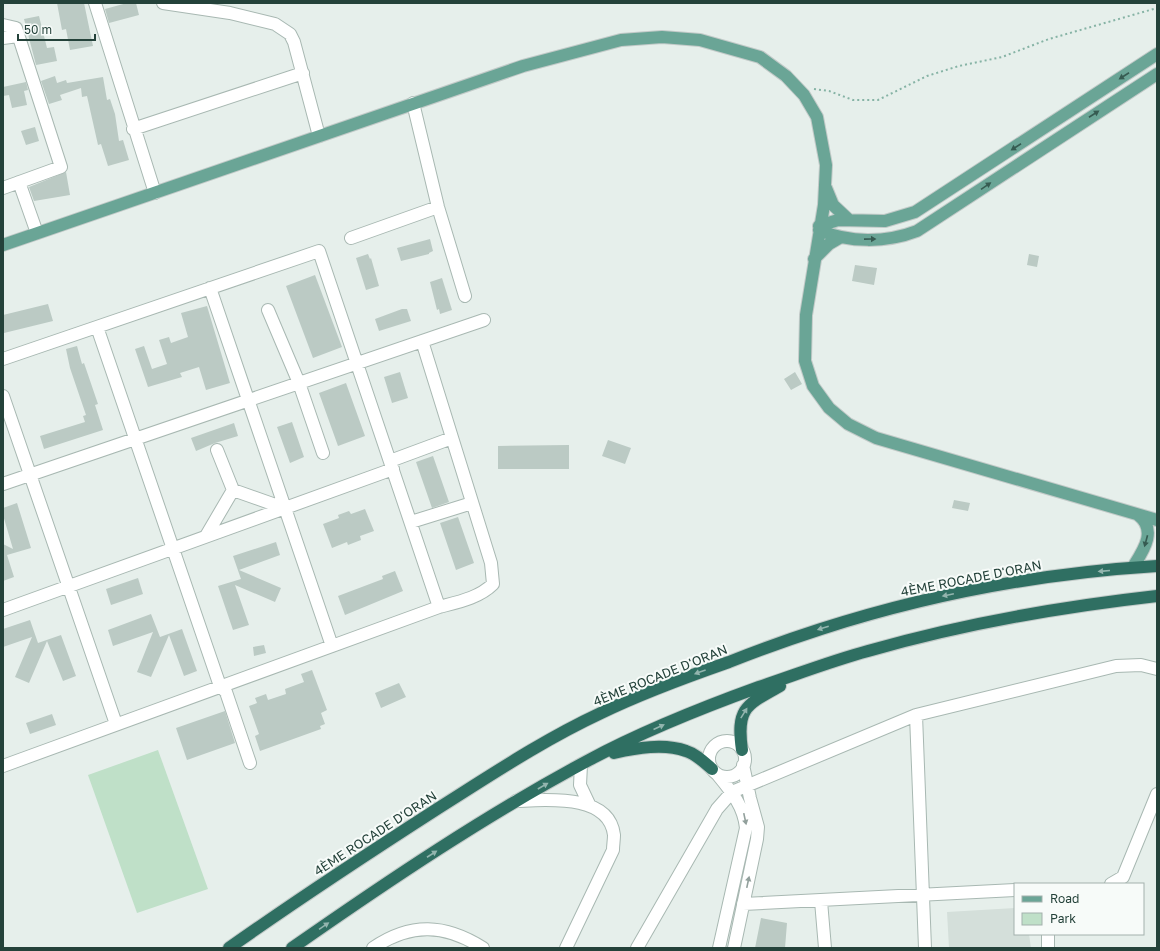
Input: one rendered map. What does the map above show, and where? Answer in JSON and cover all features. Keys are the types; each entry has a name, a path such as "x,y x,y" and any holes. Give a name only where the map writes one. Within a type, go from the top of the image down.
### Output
{"highway":[{"name":"4ÈME ROCADE D'ORAN","path":"228,948 284,908 507,764 608,710 691,676 762,650 820,629 881,611 932,598 1016,581 1133,567 1157,566"},
{"path":"292,948 433,853 516,802 584,763 674,720 809,670 866,652 979,623 1053,610 1157,596"},
{"path":"742,750 739,723 745,710 754,701 809,670"},
{"path":"584,763 625,750 666,747 686,751 699,757 714,771"}],"main road":[{"path":"3,245 523,66 578,50 620,40 662,37 700,40 760,57 786,76 804,95 817,117 823,141 826,165 825,185 806,316 805,361 813,386 830,408 848,424 876,438 1157,520"},
{"path":"819,228 833,221 885,221 915,212 1157,54"},
{"path":"819,228 841,237 861,239 893,238 917,230 1157,74"},
{"path":"825,185 833,205 849,220"},
{"path":"814,260 829,244 841,237"},
{"path":"1133,567 1147,542 1148,534 1145,521 1138,515"}],"street":[{"path":"95,3 154,193"},
{"path":"163,3 229,8 283,28 290,34 294,42 319,136"},
{"path":"3,26 16,28 61,167 3,188"},
{"path":"3,38 18,36"},
{"path":"133,129 303,73"},
{"path":"414,104 438,207 465,296"},
{"path":"19,182 37,233"},
{"path":"351,238 438,207"},
{"path":"3,359 319,251 439,607"},
{"path":"210,288 332,646"},
{"path":"268,310 299,383 324,453"},
{"path":"3,484 357,362 484,320"},
{"path":"97,327 220,686 226,692 250,763"},
{"path":"4,761 116,724 439,607 459,602 485,592 493,584 491,563 422,341"},
{"path":"3,396 70,586 116,724"},
{"path":"3,610 284,508 391,465 452,438"},
{"path":"217,450 233,490 284,508"},
{"path":"206,536 233,490"},
{"path":"410,522 472,503"},
{"path":"637,948 717,810 732,792 748,787 916,715 1116,666 1141,665 1157,669"},
{"path":"916,715 925,948"},
{"path":"714,771 722,776 732,776 741,770 744,760 742,750 732,743 726,742 715,746 709,757 714,771 732,792 745,815 746,828 719,948"},
{"path":"584,763 580,785 588,804"},
{"path":"734,948 757,839 758,827 743,765"},
{"path":"1113,883 1123,877 1157,794"},
{"path":"516,802 545,801 588,804 604,815 610,824 614,835 613,850 566,948"},
{"path":"743,904 924,896 1014,890"},
{"path":"821,900 825,948"},
{"path":"373,948 393,936 411,930 430,929 448,931 466,937 483,948"},
{"path":"1048,935 1048,948"}],"path":[{"path":"804,95 811,89 817,89 829,91 853,100 878,100 927,76 959,66 1002,58 1049,39 1157,8"}],"shaded area":[{"path":"1014,908 1014,935 1029,935 1031,948 949,948 947,912"}],"green space":[{"path":"158,750 208,889 137,913 88,775"}],"building":[{"path":"57,3 84,3 93,46 70,50 66,29 62,30"},
{"path":"127,3 136,3 139,15 109,23 105,9"},
{"path":"39,16 47,48 54,47 57,61 36,65 24,19"},
{"path":"55,76 57,83 66,80 67,83 103,77 107,100 110,99 115,114 119,141 123,140 129,160 108,166 101,144 98,145 87,96 82,97 81,88 60,95 62,100 49,104 41,81"},
{"path":"26,82 28,90 24,91 27,105 12,108 9,95 3,96 3,87"},
{"path":"35,127 39,141 26,145 21,131"},
{"path":"66,172 70,195 34,201 29,187"},
{"path":"430,239 433,251 429,254 401,261 397,248"},
{"path":"368,254 370,259 371,258 379,286 366,290 356,258"},
{"path":"1029,254 1039,256 1037,267 1027,265"},
{"path":"855,265 877,268 874,285 852,281"},
{"path":"315,275 342,347 313,358 286,286"},
{"path":"442,278 452,310 440,314 439,309 437,310 430,282"},
{"path":"48,304 53,321 4,333 3,315"},
{"path":"207,306 230,383 206,390 199,367 180,373 182,377 148,387 135,349 144,346 152,369 167,364 159,340 169,337 171,343 188,337 181,313"},
{"path":"402,309 407,309 411,321 379,331 375,319"},
{"path":"77,346 82,364 84,363 98,404 95,405 103,430 44,449 40,436 85,422 83,416 86,415 70,368 66,349"},
{"path":"400,372 408,398 392,403 384,377"},
{"path":"795,372 802,384 791,390 784,379"},
{"path":"346,383 365,436 338,446 319,393"},
{"path":"292,422 304,457 290,463 277,427"},
{"path":"234,423 238,436 196,451 191,438"},
{"path":"608,440 631,448 625,464 602,456"},
{"path":"569,445 569,469 498,469 498,446"},
{"path":"433,456 449,502 432,508 416,462"},
{"path":"954,500 970,503 968,511 952,508"},
{"path":"17,503 31,548 7,555 14,577 3,581 3,544 13,549 3,515 3,508"},
{"path":"365,509 374,531 360,536 361,540 348,545 347,542 332,548 323,524 339,518 338,515 349,511 351,514"},
{"path":"458,517 474,563 456,570 440,523"},
{"path":"276,542 280,555 239,570 281,588 275,602 235,585 249,625 233,630 218,586 241,579 233,556"},
{"path":"395,571 403,591 345,615 338,596 383,579 382,576"},
{"path":"138,578 143,594 111,605 106,589"},
{"path":"151,614 160,637 182,629 197,671 184,676 169,635 151,677 137,672 153,632 113,646 108,630"},
{"path":"30,620 38,643 61,635 76,676 63,681 47,641 29,683 15,677 32,637 3,647 3,629"},
{"path":"264,645 266,653 254,656 253,647"},
{"path":"312,670 327,710 321,713 325,724 320,726 321,729 260,751 255,736 259,734 249,706 257,703 255,698 266,694 268,700 286,694 285,689 304,682 301,674"},
{"path":"399,683 406,697 381,708 375,693"},
{"path":"225,711 235,743 187,760 176,728"},
{"path":"52,714 56,725 30,734 26,723"},
{"path":"761,918 787,923 785,948 755,948"}]}
